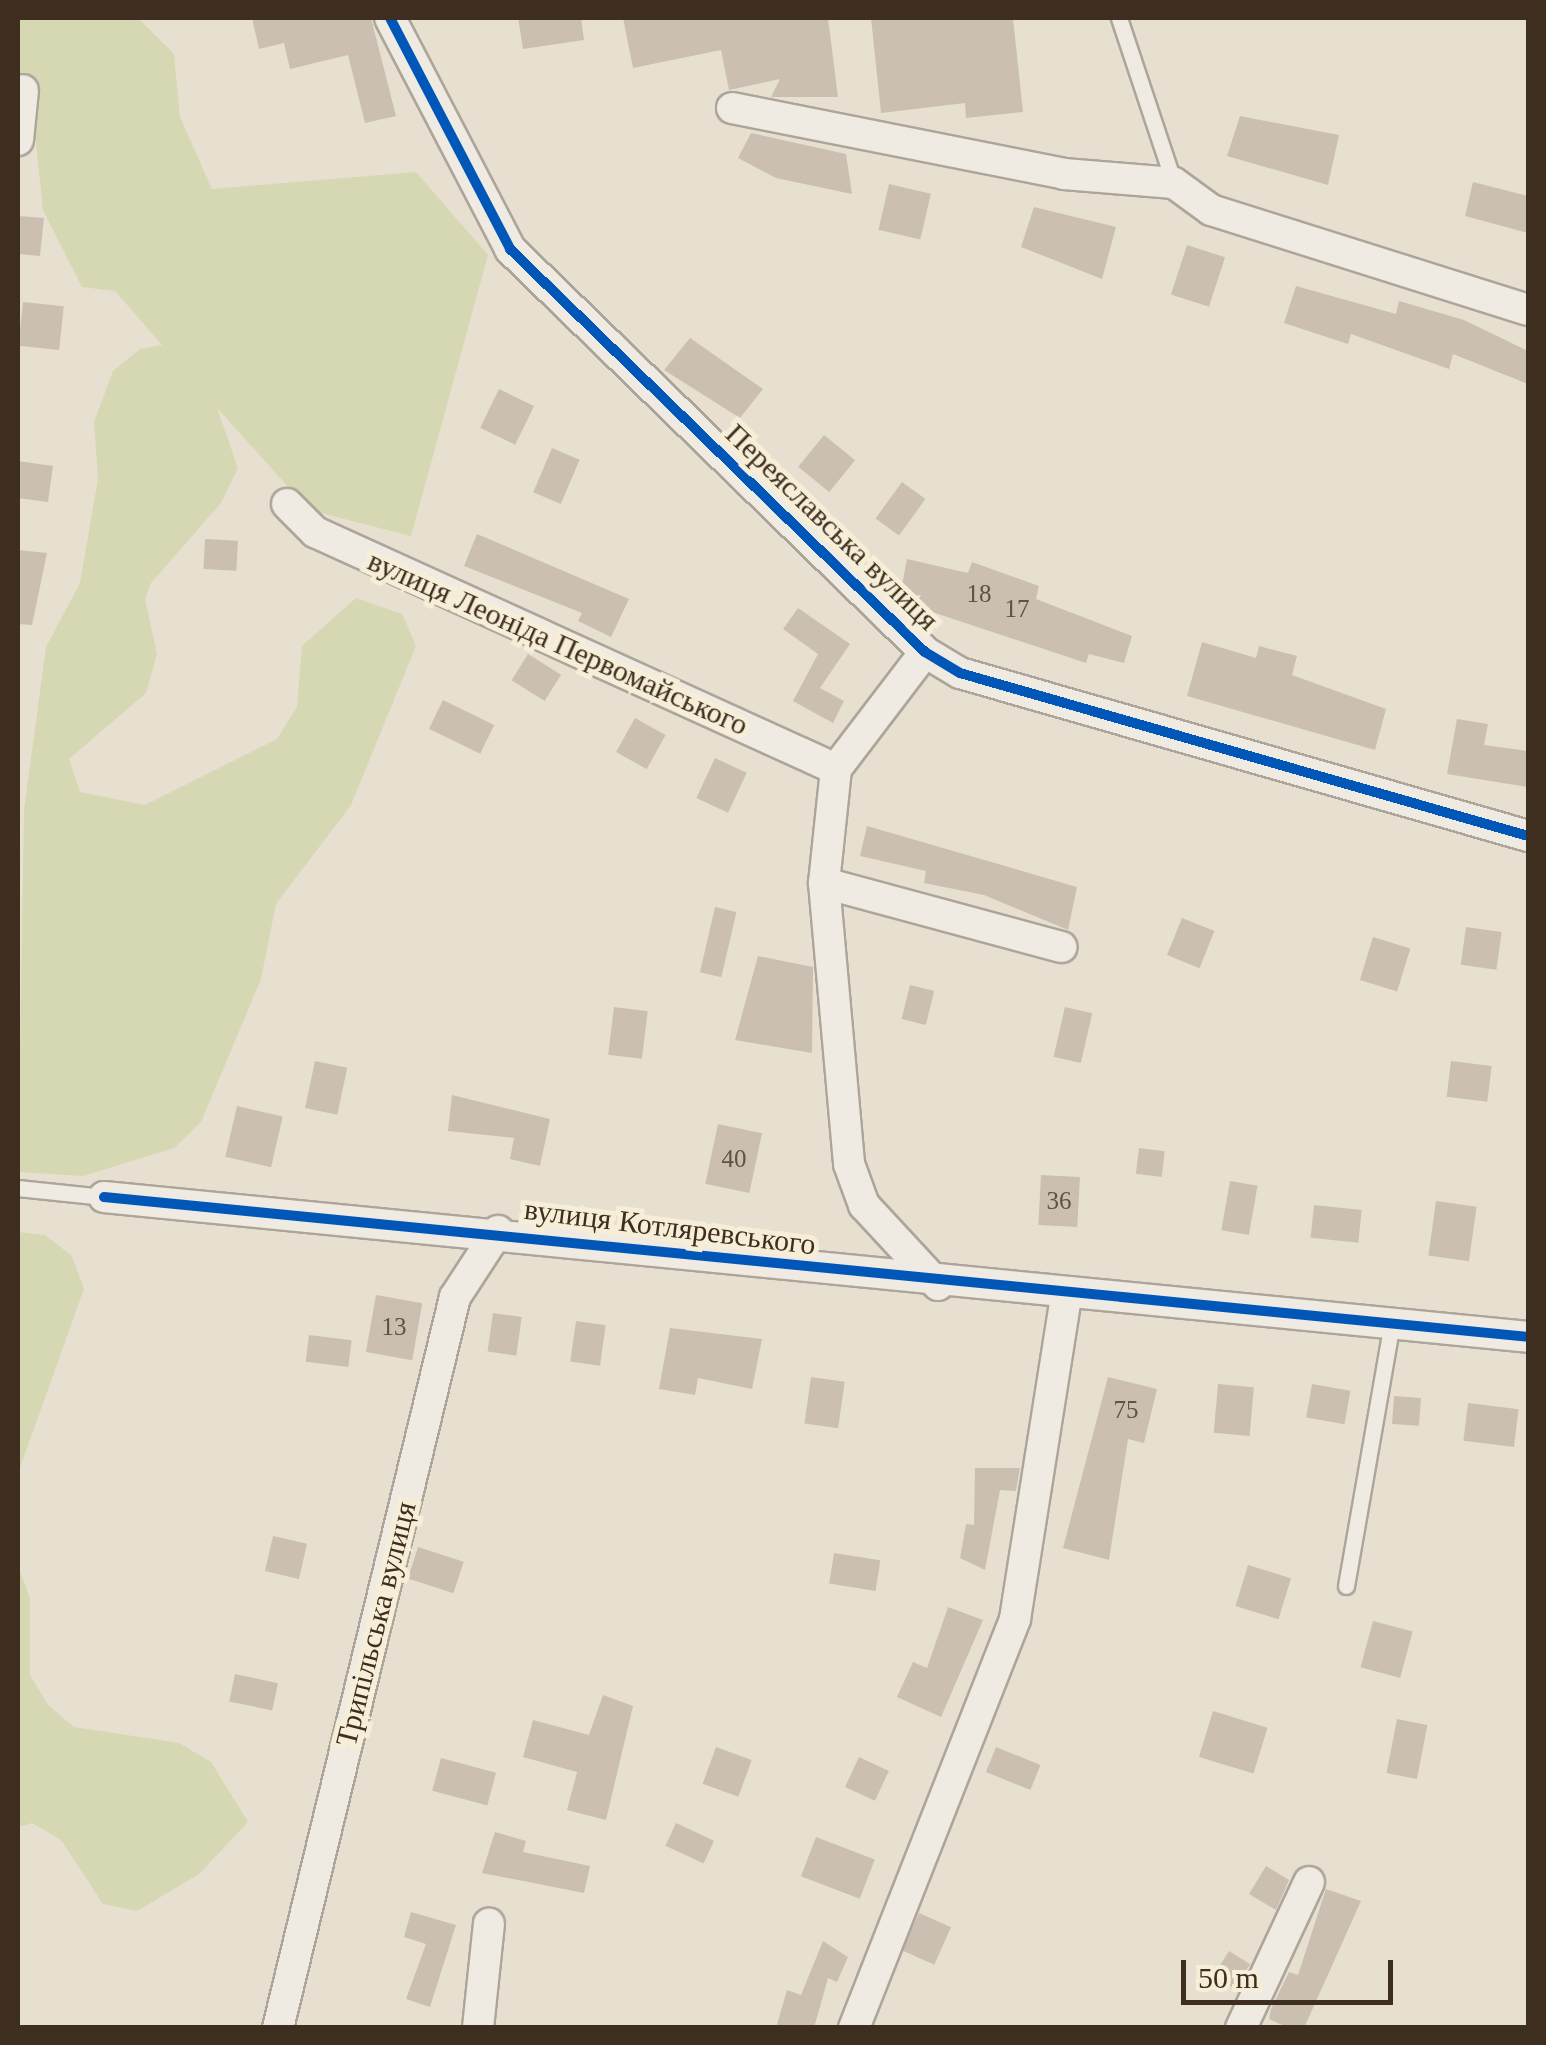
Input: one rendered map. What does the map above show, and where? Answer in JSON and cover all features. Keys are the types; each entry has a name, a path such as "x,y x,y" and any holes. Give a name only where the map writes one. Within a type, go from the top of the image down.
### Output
{"street":[{"name":"Переяславська вулиця","path":"390,18 510,249 925,652 960,672 1528,836"},
{"path":"18,140 23,90"},
{"path":"732,108 1064,174 1174,183 1211,210 1528,310"},
{"name":"вулиця Леоніда Первомайського","path":"287,504 316,532 836,769"},
{"path":"925,652 836,769 824,882 849,1164 864,1204 938,1285"},
{"path":"824,882 1062,947"},
{"name":"вулиця Котляревського","path":"104,1198 498,1231 938,1285 1392,1322 1528,1338"},
{"name":"Трипільська вулиця","path":"278,2028 455,1296 498,1231"},
{"path":"854,2028 1014,1619 1066,1297"},
{"path":"1241,2028 1309,1882"},
{"path":"478,2028 489,1924"}],"lane":[{"path":"1119,18 1174,183"},
{"name":"вулиця Котляревського","path":"18,1188 104,1198"},
{"path":"1346,1586 1392,1322"}],"green space":[{"path":"18,18 138,18 174,54 180,117 212,189 416,172 488,255 411,536 309,510 217,408 238,468 221,503 151,583 145,599 157,654 146,693 69,759 80,792 145,805 277,739 297,707 302,646 356,598 402,614 416,646 351,805 276,904 261,979 201,1122 174,1148 83,1176 18,1172 24,810 46,647 80,583 98,479 94,422 113,371 140,349 162,345 115,291 82,287 43,210 30,88 18,72"},
{"path":"18,1232 45,1235 72,1256 84,1289 18,1473"},
{"path":"18,1566 30,1598 30,1675 48,1705 74,1727 179,1743 211,1762 248,1822 199,1874 137,1911 103,1904 61,1840 32,1823 18,1827"}],"building":[{"path":"252,18 371,18 396,116 365,123 348,55 290,69 284,43 259,49"},
{"path":"518,18 581,18 584,40 523,49"},
{"path":"623,18 828,18 838,97 771,97 780,79 729,90 721,50 633,68"},
{"path":"871,18 1013,18 1023,112 966,118 965,103 881,113"},
{"path":"1240,116 1339,135 1328,185 1227,156"},
{"path":"751,133 846,154 852,194 776,178 738,158"},
{"path":"1473,182 1528,196 1528,233 1465,216"},
{"path":"889,184 931,194 920,239 878,230"},
{"path":"1034,207 1116,227 1102,279 1021,247"},
{"path":"18,216 44,218 40,256 18,254"},
{"path":"1187,245 1225,257 1209,307 1171,294"},
{"path":"1296,286 1396,314 1399,301 1464,320 1528,351 1528,384 1453,354 1449,369 1351,334 1348,344 1284,323"},
{"path":"23,302 64,306 59,350 18,346"},
{"path":"690,338 763,389 740,418 664,370"},
{"path":"499,389 534,406 515,445 480,428"},
{"path":"824,435 855,460 829,492 798,467"},
{"path":"552,448 580,460 561,504 533,492"},
{"path":"18,461 53,466 48,502 18,498"},
{"path":"902,482 925,499 899,535 876,518"},
{"path":"477,534 629,599 611,637 578,621 582,613 464,566"},
{"path":"205,539 238,541 236,571 203,569"},
{"path":"18,550 47,553 32,625 18,624"},
{"path":"907,559 968,573 972,562 1039,586 1036,599 1132,636 1124,663 1089,654 1086,663 899,601"},
{"path":"798,608 850,644 820,688 844,701 833,723 793,701 818,654 783,629"},
{"path":"1202,642 1256,658 1259,646 1297,656 1292,675 1386,709 1375,750 1187,696"},
{"path":"528,654 561,675 545,701 512,680"},
{"path":"443,700 494,725 480,754 429,729"},
{"path":"635,718 666,735 647,769 616,752"},
{"path":"1457,719 1488,724 1484,745 1528,751 1528,787 1447,774"},
{"path":"715,758 747,773 728,813 696,798"},
{"path":"867,826 1077,887 1068,930 984,895 924,883 926,871 860,856"},
{"path":"715,907 736,912 721,977 700,972"},
{"path":"1182,918 1214,931 1199,968 1167,955"},
{"path":"1466,927 1502,932 1496,970 1461,965"},
{"path":"1373,937 1410,948 1397,991 1360,980"},
{"path":"758,956 813,967 812,1053 735,1040"},
{"path":"910,985 934,991 926,1025 902,1019"},
{"path":"614,1007 648,1011 642,1059 608,1055"},
{"path":"1065,1007 1092,1013 1081,1063 1054,1057"},
{"path":"315,1061 347,1068 337,1115 305,1108"},
{"path":"1451,1061 1492,1066 1487,1102 1447,1097"},
{"path":"452,1095 550,1119 540,1166 510,1159 514,1138 448,1131"},
{"path":"237,1106 283,1117 271,1167 225,1157"},
{"path":"718,1124 762,1133 749,1193 705,1184"},
{"path":"1139,1148 1165,1151 1162,1177 1136,1174"},
{"path":"1041,1175 1080,1177 1077,1227 1038,1225"},
{"path":"1230,1181 1258,1186 1249,1235 1221,1230"},
{"path":"1436,1201 1477,1207 1469,1261 1428,1255"},
{"path":"1314,1205 1362,1210 1358,1243 1311,1238"},
{"path":"376,1295 422,1303 412,1360 366,1352"},
{"path":"493,1313 522,1317 516,1356 488,1352"},
{"path":"576,1321 606,1325 600,1366 570,1362"},
{"path":"670,1328 762,1339 752,1389 698,1378 695,1395 659,1389"},
{"path":"309,1335 352,1340 348,1367 306,1362"},
{"path":"811,1377 845,1382 838,1428 804,1424"},
{"path":"1108,1377 1157,1389 1144,1443 1128,1439 1109,1560 1063,1548"},
{"path":"1218,1384 1254,1387 1250,1436 1214,1433"},
{"path":"1312,1384 1350,1391 1345,1424 1306,1417"},
{"path":"1394,1396 1421,1398 1419,1426 1392,1424"},
{"path":"1468,1403 1519,1409 1514,1447 1463,1441"},
{"path":"975,1468 1020,1468 1016,1491 1000,1490 985,1570 960,1558 966,1524 974,1525"},
{"path":"273,1536 307,1544 299,1579 265,1571"},
{"path":"418,1547 464,1562 453,1593 408,1578"},
{"path":"834,1553 880,1560 876,1591 829,1584"},
{"path":"1248,1565 1291,1578 1278,1619 1235,1606"},
{"path":"948,1607 983,1620 941,1717 897,1697 913,1662 927,1668"},
{"path":"1373,1621 1413,1632 1400,1678 1361,1667"},
{"path":"235,1674 278,1683 272,1711 229,1701"},
{"path":"603,1695 633,1706 606,1820 567,1810 577,1772 523,1757 533,1720 589,1735"},
{"path":"1213,1711 1268,1728 1253,1774 1199,1757"},
{"path":"1397,1719 1427,1725 1417,1779 1387,1773"},
{"path":"716,1747 752,1760 738,1797 703,1784"},
{"path":"996,1747 1041,1765 1030,1790 986,1772"},
{"path":"859,1757 889,1771 875,1801 845,1787"},
{"path":"441,1758 496,1773 487,1806 432,1791"},
{"path":"676,1823 714,1841 703,1863 665,1846"},
{"path":"495,1832 526,1841 523,1852 590,1866 584,1893 482,1873"},
{"path":"816,1837 875,1860 860,1899 801,1876"},
{"path":"1266,1866 1289,1880 1276,1910 1249,1894"},
{"path":"1326,1889 1361,1901 1304,2028 1289,2028 1269,2019 1271,2009 1289,1972 1298,1975"},
{"path":"411,1912 456,1925 430,2007 406,1999 426,1944 404,1937"},
{"path":"919,1913 951,1927 934,1965 902,1950"},
{"path":"823,1941 848,1957 837,1982 828,1978 814,2028 776,2028 787,1990 801,1995"},
{"path":"1229,1951 1250,1964 1235,1989 1214,1976"}],"cycle path":[{"path":"390,18 510,249 925,652 960,673 1528,836"},
{"path":"104,1197 1528,1337"}]}
